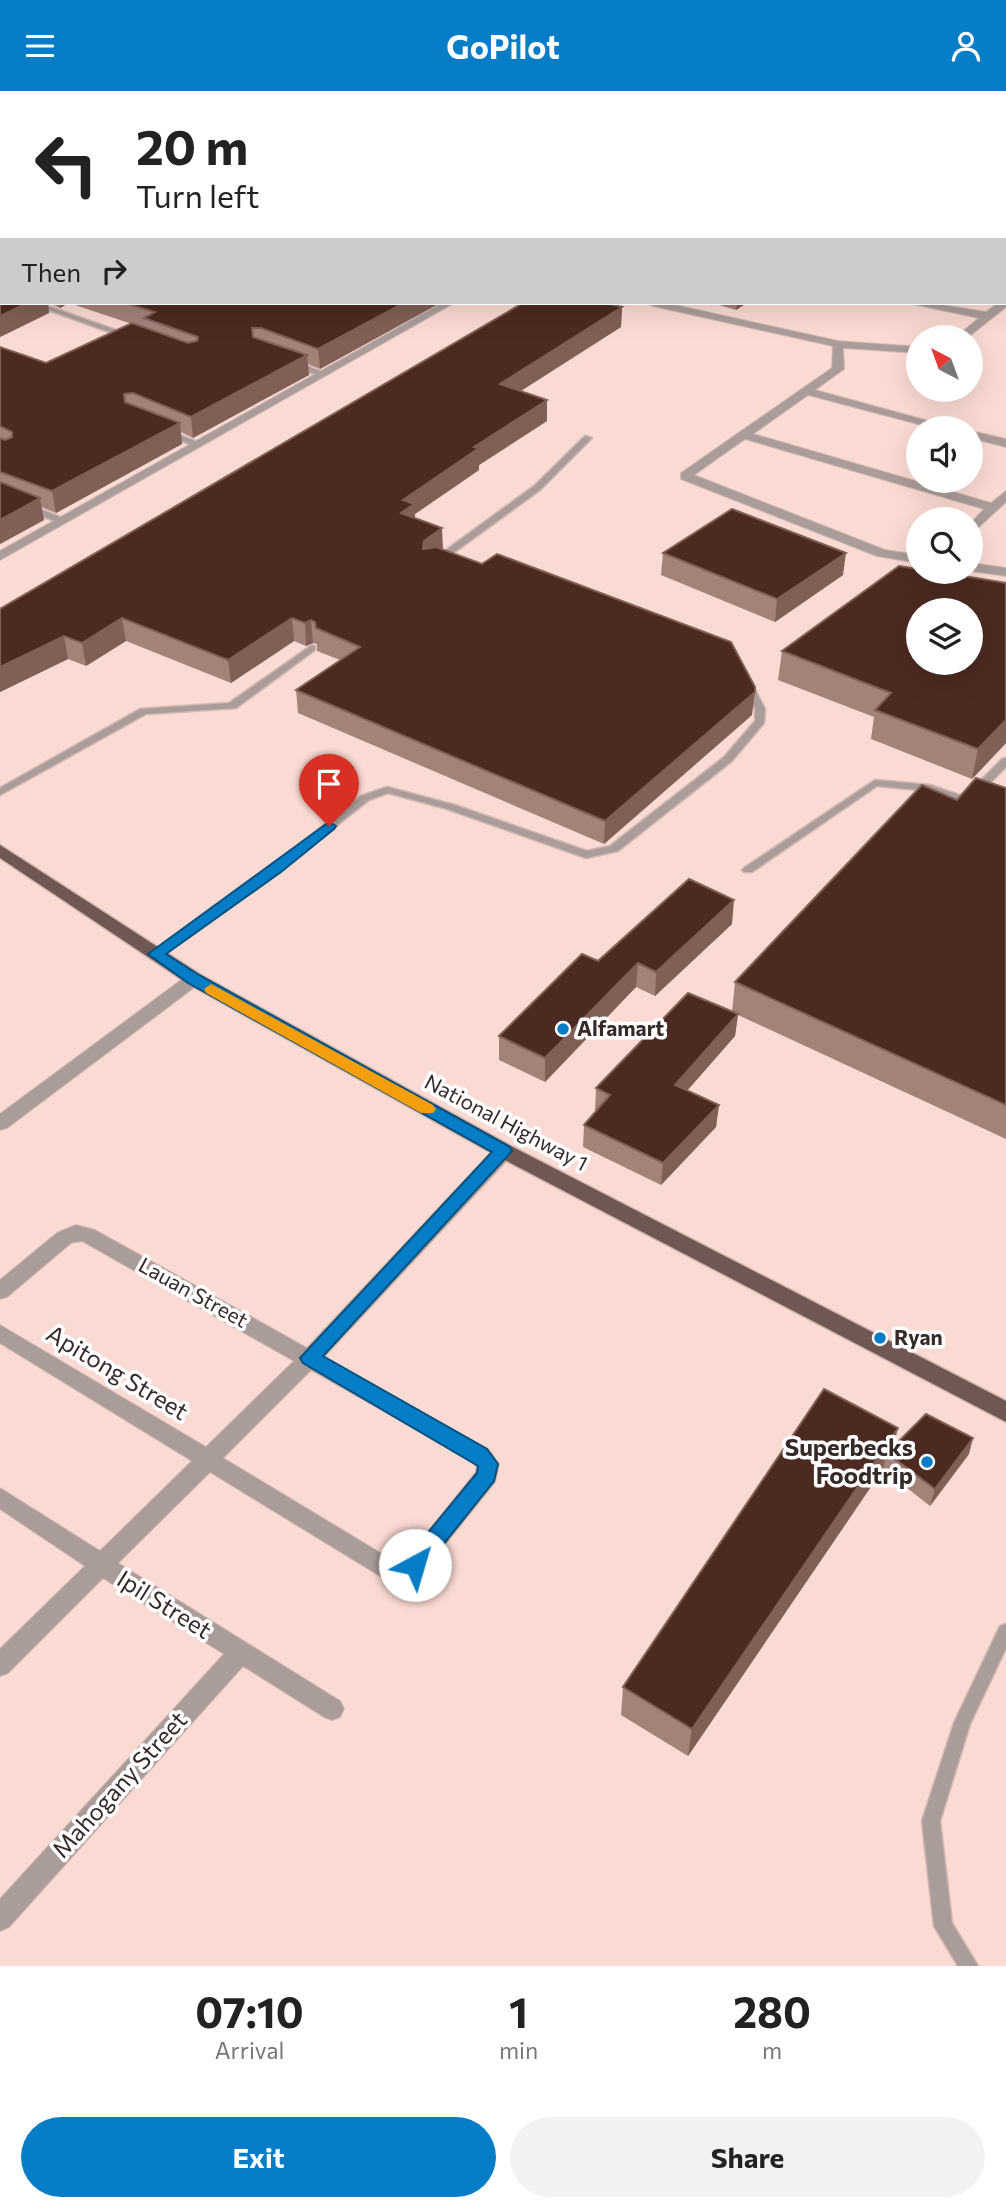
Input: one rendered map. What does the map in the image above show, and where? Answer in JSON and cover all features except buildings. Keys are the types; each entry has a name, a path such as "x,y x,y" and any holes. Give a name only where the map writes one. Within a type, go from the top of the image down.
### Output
{"highway":[{"name":"National Highway 1","path":"0,850 194,979 504,1151 1006,1412"}],"street":[{"path":"0,556 445,305"},
{"path":"662,305 838,344 906,349"},
{"path":"925,305 988,316"},
{"path":"977,325 1002,305"},
{"path":"838,344 838,369 685,476 882,554 906,557"},
{"path":"806,391 906,417"},
{"path":"744,435 993,508"},
{"path":"983,436 1004,440"},
{"path":"983,518 1006,495"},
{"path":"983,569 1006,572"},
{"path":"0,1123 194,979"},
{"path":"0,1665 310,1358 504,1151"},
{"name":"Lauan Street","path":"0,1291 64,1238 76,1232 88,1235 480,1455 488,1464 487,1475 415,1565 401,1571 388,1569 208,1459"},
{"name":"Apitong Street","path":"0,1333 208,1459"},
{"name":"Ipil Street","path":"0,1497 100,1564 332,1709"},
{"name":"Mahogany Street","path":"0,1918 240,1653"}],"lane":[{"path":"39,305 144,341"},
{"path":"285,361 323,374"},
{"path":"154,427 198,444"},
{"path":"429,567 537,488 588,438"},
{"path":"0,496 62,521"},
{"path":"0,792 144,711 232,706 312,648"},
{"path":"156,954 276,868 365,798 387,790 451,807 586,855 614,849 728,759 760,721 760,709 744,677"},
{"path":"966,801 1006,761"},
{"path":"748,870 875,783 930,788 986,808"},
{"path":"969,1966 943,1926 931,1821 962,1723 1006,1631"}],"slow traffic":[{"path":"211,989 427,1109"}],"place":[{"name":"Alfamart","path":"563,1029"},
{"name":"Ryan","path":"880,1338"},
{"name":"Superbecks Foodtrip","path":"927,1462"}],"route":[{"path":"329,826 276,868 156,954 194,979 504,1151 310,1358 480,1455 488,1464 487,1475 415,1565"}]}
